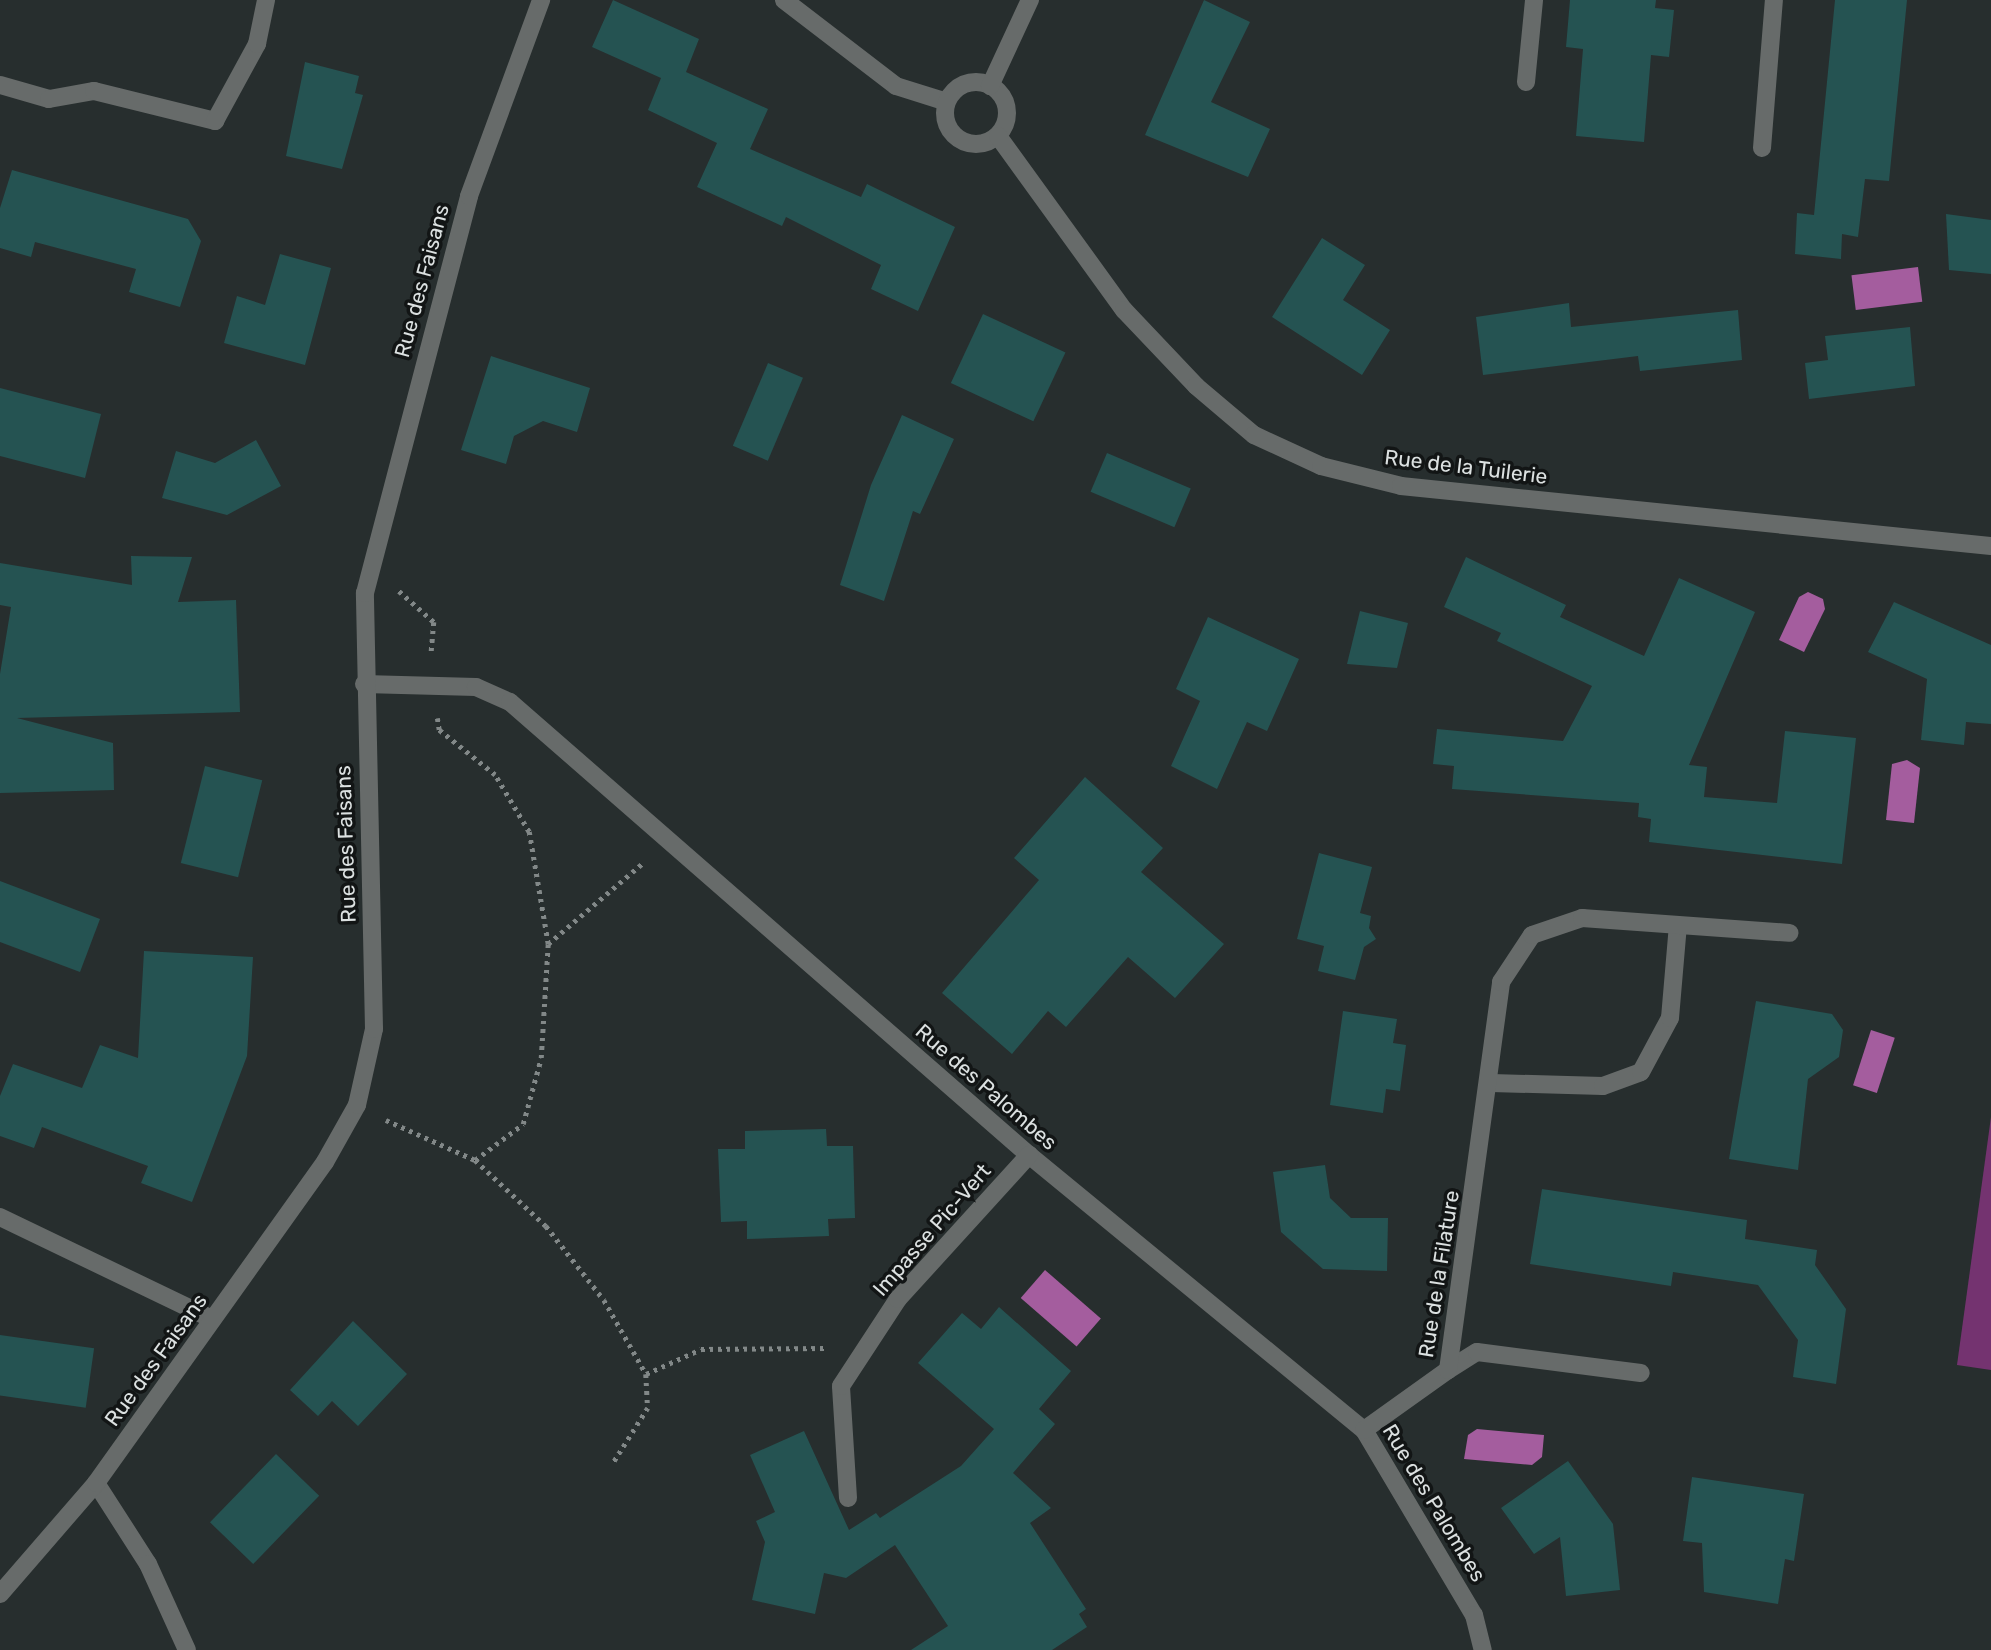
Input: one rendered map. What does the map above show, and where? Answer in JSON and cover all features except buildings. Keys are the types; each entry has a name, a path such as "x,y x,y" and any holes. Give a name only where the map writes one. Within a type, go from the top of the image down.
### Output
{"street":[{"path":"0,85 49,99 94,91 215,121 257,44 266,0"},
{"name":"Rue des Faisans","path":"0,1594 96,1483 326,1161 357,1105 374,1029 364,684 371,566 468,196 541,0"},
{"path":"784,0 896,86 947,102"},
{"path":"990,86 1030,0"},
{"path":"1526,82 1534,0"},
{"path":"1762,148 1774,0"},
{"path":"970,82 990,86 1006,109 998,136 979,144 959,139 947,122 947,102 970,82"},
{"name":"Rue de la Tuilerie","path":"998,136 1124,310 1196,386 1254,435 1321,466 1401,486 1991,546"},
{"name":"Rue des Palombes","path":"364,684 476,687 510,702 1029,1155 1364,1430 1474,1615 1483,1650"},
{"name":"Rue de la Filature","path":"1364,1430 1448,1370 1491,1083 1501,982 1532,936 1582,918 1789,933"},
{"path":"1491,1083 1603,1086 1641,1072 1670,1018 1678,925"},
{"name":"Impasse Pic-Vert","path":"848,1498 841,1386 898,1299 1029,1155"},
{"path":"0,1217 212,1319"},
{"path":"1448,1370 1477,1352 1641,1373"},
{"path":"96,1483 148,1564 187,1650"}],"path":[{"path":"371,566 434,622 429,684 439,730 495,775 529,832 548,944 541,1058 523,1124 475,1160"},
{"path":"548,944 668,841"},
{"path":"357,1105 475,1160 546,1226 604,1300 646,1374 648,1408 612,1465"},
{"path":"646,1374 701,1349 866,1347"}],"shaded area":[{"path":"1918,267 1922,302 1856,310 1851,275"},
{"path":"1808,592 1823,599 1825,609 1804,652 1779,640 1799,597"},
{"path":"1907,760 1920,768 1914,823 1886,820 1892,764"},
{"path":"1871,1030 1895,1038 1877,1093 1853,1085"},
{"path":"1991,1117 1991,1370 1957,1365"},
{"path":"1045,1270 1101,1319 1077,1346 1021,1298"},
{"path":"1477,1429 1544,1435 1542,1457 1532,1465 1464,1459 1468,1435"}]}
